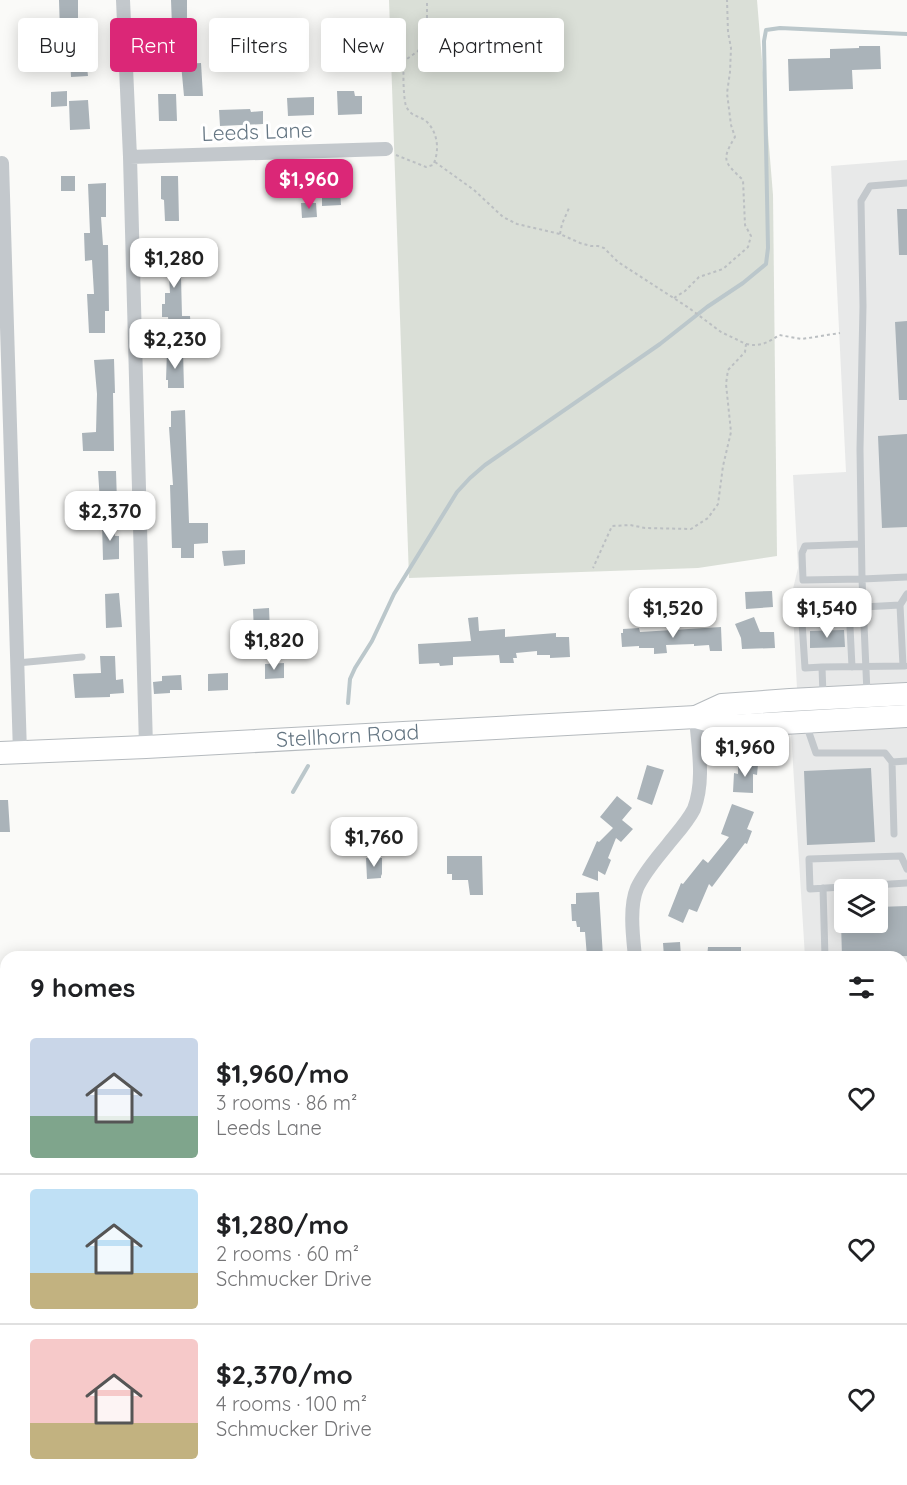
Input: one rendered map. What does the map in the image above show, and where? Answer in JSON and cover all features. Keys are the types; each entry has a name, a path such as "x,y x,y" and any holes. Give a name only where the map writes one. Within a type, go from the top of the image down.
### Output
{"main road":[{"name":"Stellhorn Road","path":"696,717 722,705 907,694"},
{"name":"Stellhorn Road","path":"10,753 696,717 730,726 907,716"}],"street":[{"path":"123,0 130,157 146,747"},
{"name":"Leeds Lane","path":"130,157 386,149"},
{"path":"2,163 17,663 10,753"},
{"path":"634,951 636,891 644,875 693,810 699,791 696,717"},
{"path":"523,1485 542,1485"}],"lane":[{"path":"868,696 861,544 860,448 863,306 861,201 870,186 907,183"},
{"path":"861,544 805,546 802,553 803,580 907,577"},
{"path":"900,604 863,607 801,607 805,668 905,666 900,604 907,594"},
{"path":"849,607 852,667"},
{"path":"17,663 82,657"},
{"path":"822,667 823,698"},
{"path":"806,722 816,753 885,753 892,762 894,834"},
{"path":"892,762 907,761"},
{"path":"907,869 901,856 808,859 810,889 907,883"},
{"path":"823,888 825,951"}],"path":[{"path":"402,158 426,166 433,165 438,146 434,130 426,121 415,117 406,108 405,96 404,61 421,46 427,25 427,0"},
{"path":"674,298 699,278 723,269 748,248 751,236 745,225 743,180 727,164 726,152 735,137 727,93 731,48 728,32 728,0"},
{"path":"435,162 474,190 503,217 517,224 560,234 591,246 598,246 721,332 746,344 755,346 764,344 778,335 802,339 840,333"},
{"path":"560,234 569,208"},
{"path":"593,568 612,526 691,529 708,518 718,504 723,466 731,432 726,384 728,370 745,352 746,344"}],"shaded area":[{"path":"389,0 757,0 773,195 777,556 698,568 409,578 391,72 406,72 406,18 390,18"},
{"path":"907,160 907,683 797,689 792,593 798,568 793,475 846,472 831,166"},
{"path":"907,726 907,951 805,951 791,732"}],"building":[{"path":"59,0 78,0 78,18 60,18"},
{"path":"171,0 187,0 187,18 172,18"},
{"path":"859,46 880,46 881,69 852,70 853,89 789,91 788,59 830,58 830,49 859,48"},
{"path":"197,63 201,63 203,96 184,96 182,72 197,72"},
{"path":"71,72 88,72 88,76 71,77"},
{"path":"67,91 67,106 51,107 51,92"},
{"path":"337,91 354,91 355,96 362,96 362,114 338,115"},
{"path":"158,94 176,94 177,121 159,121"},
{"path":"314,97 314,115 288,116 287,98"},
{"path":"88,100 90,129 70,130 69,101"},
{"path":"250,109 251,112 263,111 263,124 220,126 219,110"},
{"path":"61,176 75,176 75,191 61,191"},
{"path":"161,176 178,176 179,221 165,221 164,200 161,199"},
{"path":"106,183 106,217 101,217 103,245 108,245 109,311 105,311 105,333 89,333 87,294 94,294 92,260 85,261 84,233 90,233 88,184"},
{"path":"322,190 340,190 341,205 322,206"},
{"path":"301,203 316,203 317,217 302,218"},
{"path":"897,209 907,209 907,255 899,255"},
{"path":"163,240 179,240 179,264 183,264 182,316 190,316 191,329 169,330 168,317 162,317 165,293 170,293 168,259 164,259"},
{"path":"907,321 907,400 899,400 895,322"},
{"path":"167,351 183,351 184,388 168,388"},
{"path":"114,359 114,451 83,451 82,433 96,432 97,394 94,360"},
{"path":"185,410 189,523 208,523 208,543 194,544 194,558 181,558 181,548 172,548 170,485 173,485 169,427 171,427 171,411"},
{"path":"907,434 907,527 882,528 878,436"},
{"path":"98,471 116,471 117,502 100,502"},
{"path":"102,522 114,522 115,536 119,536 119,559 103,560"},
{"path":"245,550 245,564 224,566 222,551"},
{"path":"772,591 773,607 746,609 745,592"},
{"path":"119,593 122,627 106,628 105,594"},
{"path":"269,608 270,632 254,632 253,609"},
{"path":"478,617 479,631 505,629 505,637 556,633 556,637 569,637 570,657 550,658 550,655 537,655 537,651 516,653 517,658 513,658 514,663 500,663 499,655 453,657 453,665 419,664 418,644 471,641 468,618"},
{"path":"754,617 760,632 774,632 775,648 742,649 741,638 735,624"},
{"path":"721,627 722,651 710,651 709,645 694,646 694,644 666,645 667,653 654,654 654,648 622,647 623,629 639,628 640,632"},
{"path":"844,630 845,647 810,648 810,631"},
{"path":"100,656 115,656 116,680 123,679 124,693 110,694 110,697 75,698 73,674 101,673"},
{"path":"284,663 284,678 265,679 265,664"},
{"path":"228,673 228,690 208,691 208,674"},
{"path":"181,675 182,690 154,694 153,682 162,681 162,676"},
{"path":"738,764 758,764 757,775 753,774 753,793 733,792 734,773 738,774"},
{"path":"647,765 664,770 652,805 637,799"},
{"path":"871,768 875,842 807,845 804,771"},
{"path":"617,796 632,808 622,820 633,829 621,842 616,838 608,858 611,860 605,875 598,871 598,881 582,875 597,841 599,842 613,828 600,817"},
{"path":"0,800 8,800 10,832 0,832"},
{"path":"732,804 754,812 747,829 752,831 747,844 745,843 712,887 709,884 697,912 689,909 683,923 668,916 681,883 683,884 703,859 708,863 729,837 721,834"},
{"path":"447,856 482,856 483,895 470,895 468,880 452,880 452,874 447,874"},
{"path":"366,858 382,858 381,878 367,879"},
{"path":"599,892 603,951 587,951 585,932 580,932 576,921 572,921 571,904 576,904 576,893"},
{"path":"907,906 907,951 842,951 841,933 888,933 888,907"},
{"path":"680,942 681,951 664,951 663,943"},
{"path":"708,947 741,947 741,951 708,951"}],"waterway":[{"path":"348,703 350,679 372,641 394,594 457,492 470,478 485,465 660,344 766,264 768,248 764,41 766,30 780,28 907,34"},
{"path":"293,792 308,766"}]}
